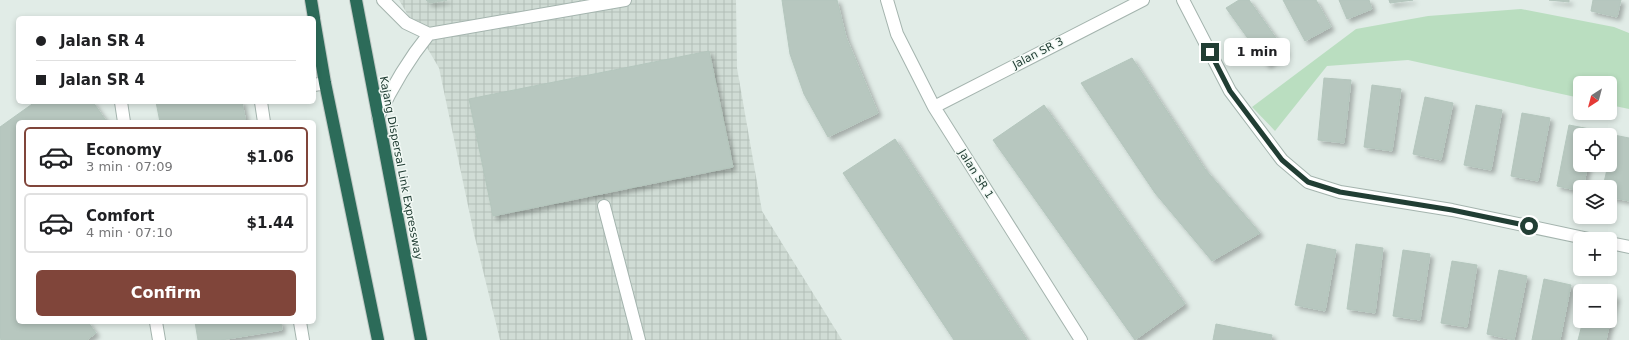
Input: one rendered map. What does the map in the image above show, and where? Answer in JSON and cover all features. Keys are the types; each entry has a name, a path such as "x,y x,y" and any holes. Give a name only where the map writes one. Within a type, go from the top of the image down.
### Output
{"highway":[{"path":"311,0 314,16"},
{"name":"Kajang Dispersal Link Expressway","path":"356,0 421,340"},
{"path":"316,45 319,84 378,340"}],"street":[{"path":"382,0 406,23 429,34 625,0"},
{"name":"Jalan SR 1","path":"887,0 897,34 934,107 1081,340"},
{"name":"Jalan SR 3","path":"934,107 1143,0"},
{"path":"1183,0 1230,91 1282,160 1308,182 1340,192 1452,210 1573,236"},
{"path":"378,116 396,81 416,50 429,34"},
{"path":"121,104 124,120"},
{"path":"260,104 264,120"},
{"path":"604,206 638,340"},
{"path":"1617,244 1629,247"},
{"path":"156,324 159,340"},
{"path":"300,324 303,340"}],"shaded area":[{"path":"399,0 736,0 737,68 762,211 842,340 500,340 474,234 439,68"}],"green space":[{"path":"1521,9 1614,27 1629,33 1629,109 1617,106 1617,76 1573,76 1573,96 1408,60 1327,66 1275,131 1252,107 1356,29 1428,16"}],"building":[{"path":"426,0 447,0 430,3"},
{"path":"782,0 837,0 846,37 878,113 828,137 804,94 790,54"},
{"path":"1239,0 1249,0 1286,52 1267,65 1226,8"},
{"path":"1283,0 1316,0 1331,27 1305,41"},
{"path":"1339,0 1369,0 1372,9 1347,19"},
{"path":"1389,0 1413,0 1390,3"},
{"path":"1549,0 1569,0 1569,2"},
{"path":"1593,0 1621,0 1617,17 1591,11"},
{"path":"709,51 733,167 493,216 469,99"},
{"path":"1132,58 1205,169 1260,233 1212,261 1155,193 1081,83"},
{"path":"1324,78 1351,80 1344,143 1318,140"},
{"path":"1372,85 1401,89 1392,151 1364,147"},
{"path":"1425,97 1453,103 1441,160 1413,154"},
{"path":"32,104 94,104 106,120 16,120 16,324 89,324 96,333 87,340 1,340 0,338 0,127"},
{"path":"156,104 242,104 246,120 160,120"},
{"path":"1044,105 1185,304 1135,340 993,140"},
{"path":"1476,105 1502,110 1491,170 1464,165"},
{"path":"1522,113 1550,118 1538,181 1511,176"},
{"path":"1569,125 1585,128 1573,128 1573,172 1586,172 1585,180 1573,180 1573,189 1557,186"},
{"path":"1617,136 1629,138 1629,201 1617,198 1617,180 1605,180 1606,172 1617,172"},
{"path":"895,139 1027,340 954,340 843,173"},
{"path":"1307,244 1336,250 1325,311 1295,305"},
{"path":"1356,244 1383,248 1375,313 1347,309"},
{"path":"1403,250 1430,254 1420,320 1393,316"},
{"path":"1452,261 1477,265 1467,327 1441,323"},
{"path":"1499,270 1527,276 1514,340 1487,334"},
{"path":"1544,279 1571,285 1560,340 1532,340"},
{"path":"195,324 281,324 282,330 221,340 198,340"},
{"path":"1216,324 1272,335 1271,340 1213,340"},
{"path":"1581,328 1609,328 1606,340 1578,340"}],"route":[{"path":"1210,52 1230,91 1282,160 1308,182 1340,192 1452,210 1529,226"}]}
